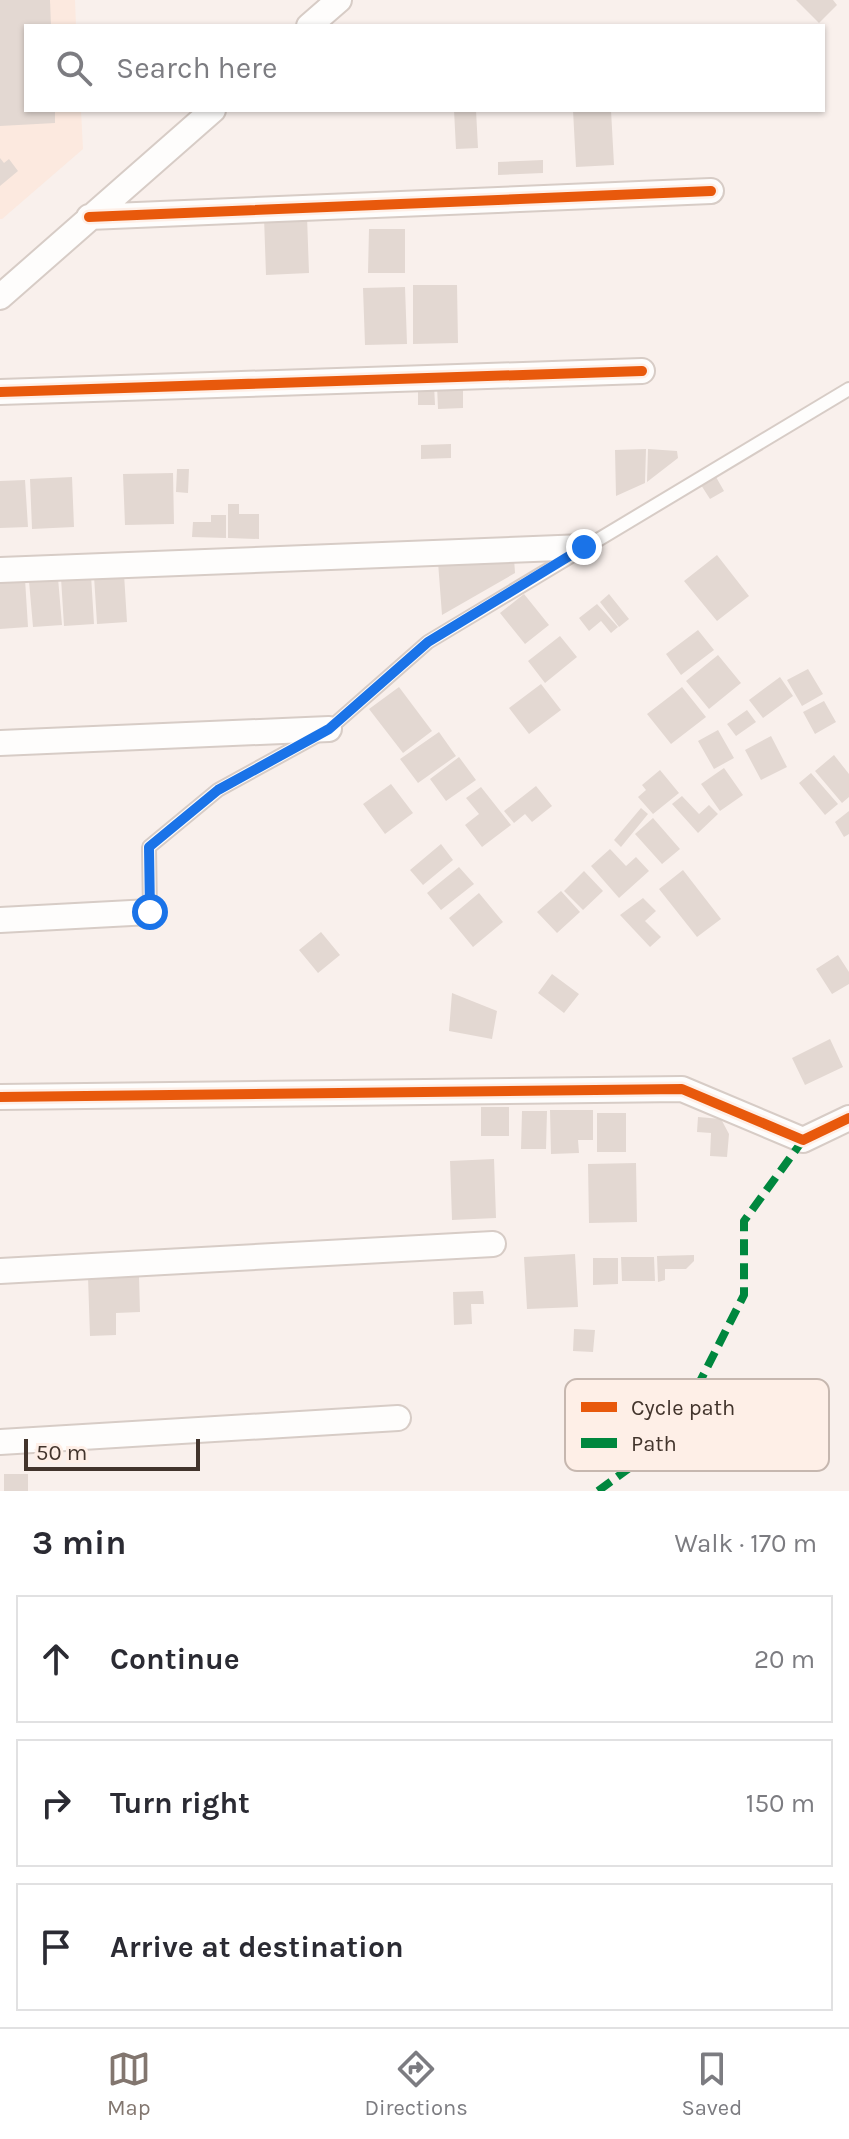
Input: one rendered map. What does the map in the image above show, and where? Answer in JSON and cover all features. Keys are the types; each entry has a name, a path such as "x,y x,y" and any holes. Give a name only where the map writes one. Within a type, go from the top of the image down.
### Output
{"street":[{"path":"311,24 339,0"},
{"path":"0,297 211,112"},
{"path":"89,217 711,191"},
{"path":"0,392 642,371"},
{"path":"0,570 584,547"},
{"path":"0,743 329,729"},
{"path":"0,920 150,912"},
{"path":"0,1097 682,1089 803,1140 849,1118"},
{"path":"0,1271 493,1244"},
{"path":"0,1442 398,1418"}],"lane":[{"path":"150,912 149,847 218,790 329,729 428,642 849,389"}],"shaded area":[{"path":"0,0 75,0 76,24 24,24 24,112 81,112 83,149 0,219"}],"building":[{"path":"0,0 50,0 51,24 24,24 24,112 55,112 55,123 0,126"},
{"path":"796,0 833,0 837,5 819,23"},
{"path":"454,112 476,112 478,148 456,149"},
{"path":"573,112 611,112 614,165 576,167"},
{"path":"0,158 4,163 9,159 18,171 0,186"},
{"path":"543,160 543,173 498,175 498,162"},
{"path":"307,216 309,273 266,275 264,217"},
{"path":"369,229 405,229 405,273 368,273"},
{"path":"413,285 457,285 458,343 413,344"},
{"path":"405,287 407,344 365,345 363,288"},
{"path":"463,384 463,408 438,409 437,385"},
{"path":"418,385 434,385 435,405 418,405"},
{"path":"451,444 451,458 421,459 421,445"},
{"path":"646,449 645,483 616,496 615,450"},
{"path":"648,449 677,451 678,458 647,482"},
{"path":"177,469 189,469 188,493 176,492"},
{"path":"173,473 174,524 125,525 123,474"},
{"path":"72,477 74,527 32,529 30,479"},
{"path":"716,477 724,491 710,499 701,485"},
{"path":"25,480 28,527 0,528 0,481"},
{"path":"228,504 239,504 239,514 259,514 259,539 228,538"},
{"path":"211,515 226,515 226,538 192,537 193,522 211,522"},
{"path":"717,555 749,596 717,621 684,581"},
{"path":"514,558 515,573 442,615 438,562"},
{"path":"124,574 127,622 97,624 94,576"},
{"path":"91,575 94,624 64,626 61,578"},
{"path":"58,578 62,625 33,627 29,581"},
{"path":"25,579 28,627 0,629 0,580"},
{"path":"524,594 549,625 525,644 500,613"},
{"path":"609,594 629,619 619,627 600,602"},
{"path":"597,604 618,627 611,633 601,621 589,631 579,618"},
{"path":"698,630 714,650 681,675 666,654"},
{"path":"560,636 577,657 545,683 528,661"},
{"path":"718,655 741,683 709,709 686,681"},
{"path":"808,669 823,694 802,706 787,680"},
{"path":"780,677 793,696 763,718 749,700"},
{"path":"541,684 561,710 529,734 509,708"},
{"path":"399,687 432,731 403,753 369,709"},
{"path":"682,687 706,717 671,744 647,714"},
{"path":"824,701 836,722 815,734 803,712"},
{"path":"747,710 756,722 736,736 727,724"},
{"path":"718,730 734,758 714,769 698,741"},
{"path":"439,732 456,756 418,783 400,759"},
{"path":"771,736 787,767 761,780 745,750"},
{"path":"834,755 849,774 849,797 842,803 815,771"},
{"path":"459,757 476,780 446,801 430,779"},
{"path":"724,768 743,795 720,811 701,784"},
{"path":"660,770 679,793 653,814 638,797 646,790 642,785"},
{"path":"811,773 838,804 825,815 799,783"},
{"path":"391,784 413,813 385,834 363,804"},
{"path":"536,786 552,806 532,822 525,814 514,823 504,811"},
{"path":"481,787 511,825 482,847 465,825 479,814 466,798"},
{"path":"682,796 699,814 709,805 718,814 698,833 672,804"},
{"path":"641,808 648,814 621,847 614,840"},
{"path":"849,811 849,834 844,837 835,822"},
{"path":"653,818 680,849 662,864 635,834"},
{"path":"441,844 453,860 423,885 410,870"},
{"path":"610,849 626,866 636,857 649,871 619,898 591,866"},
{"path":"459,867 474,884 441,910 427,893"},
{"path":"683,870 721,919 697,937 659,889"},
{"path":"584,871 603,891 583,910 564,891"},
{"path":"561,891 580,912 557,933 537,912"},
{"path":"479,893 503,922 473,947 449,918"},
{"path":"643,898 656,911 645,921 661,937 650,947 620,915"},
{"path":"321,932 340,955 318,973 299,950"},
{"path":"838,955 849,972 849,984 832,994 816,969"},
{"path":"552,974 579,994 564,1013 538,993"},
{"path":"452,993 497,1011 492,1039 449,1031"},
{"path":"830,1039 843,1067 805,1085 792,1058"},
{"path":"481,1107 509,1107 509,1136 481,1136"},
{"path":"550,1110 593,1110 593,1140 578,1140 579,1153 551,1154"},
{"path":"522,1111 547,1111 546,1149 521,1149"},
{"path":"597,1113 626,1113 626,1152 597,1152"},
{"path":"698,1117 721,1119 729,1134 727,1157 710,1156 711,1133 697,1132"},
{"path":"494,1159 496,1218 452,1220 450,1161"},
{"path":"636,1163 637,1222 589,1223 588,1164"},
{"path":"575,1254 578,1307 527,1309 524,1257"},
{"path":"694,1255 694,1261 686,1269 665,1269 665,1280 658,1282 657,1256"},
{"path":"621,1257 654,1257 655,1281 622,1281"},
{"path":"593,1258 618,1258 618,1284 593,1285"},
{"path":"139,1276 140,1312 116,1313 116,1335 90,1336 88,1277"},
{"path":"483,1291 484,1304 471,1304 472,1324 454,1325 453,1292"},
{"path":"574,1329 595,1330 593,1352 573,1351"},
{"path":"4,1474 28,1474 28,1491 4,1491"}],"marked path":[{"path":"701,1379 744,1295 744,1221 803,1140"},
{"path":"598,1491 625,1471"}],"cycle path":[{"path":"89,217 711,191"},
{"path":"0,392 642,371"},
{"path":"0,1097 682,1089 803,1140 849,1118"}],"route":[{"path":"150,912 149,847 218,790 329,729 428,642 584,547"}]}
